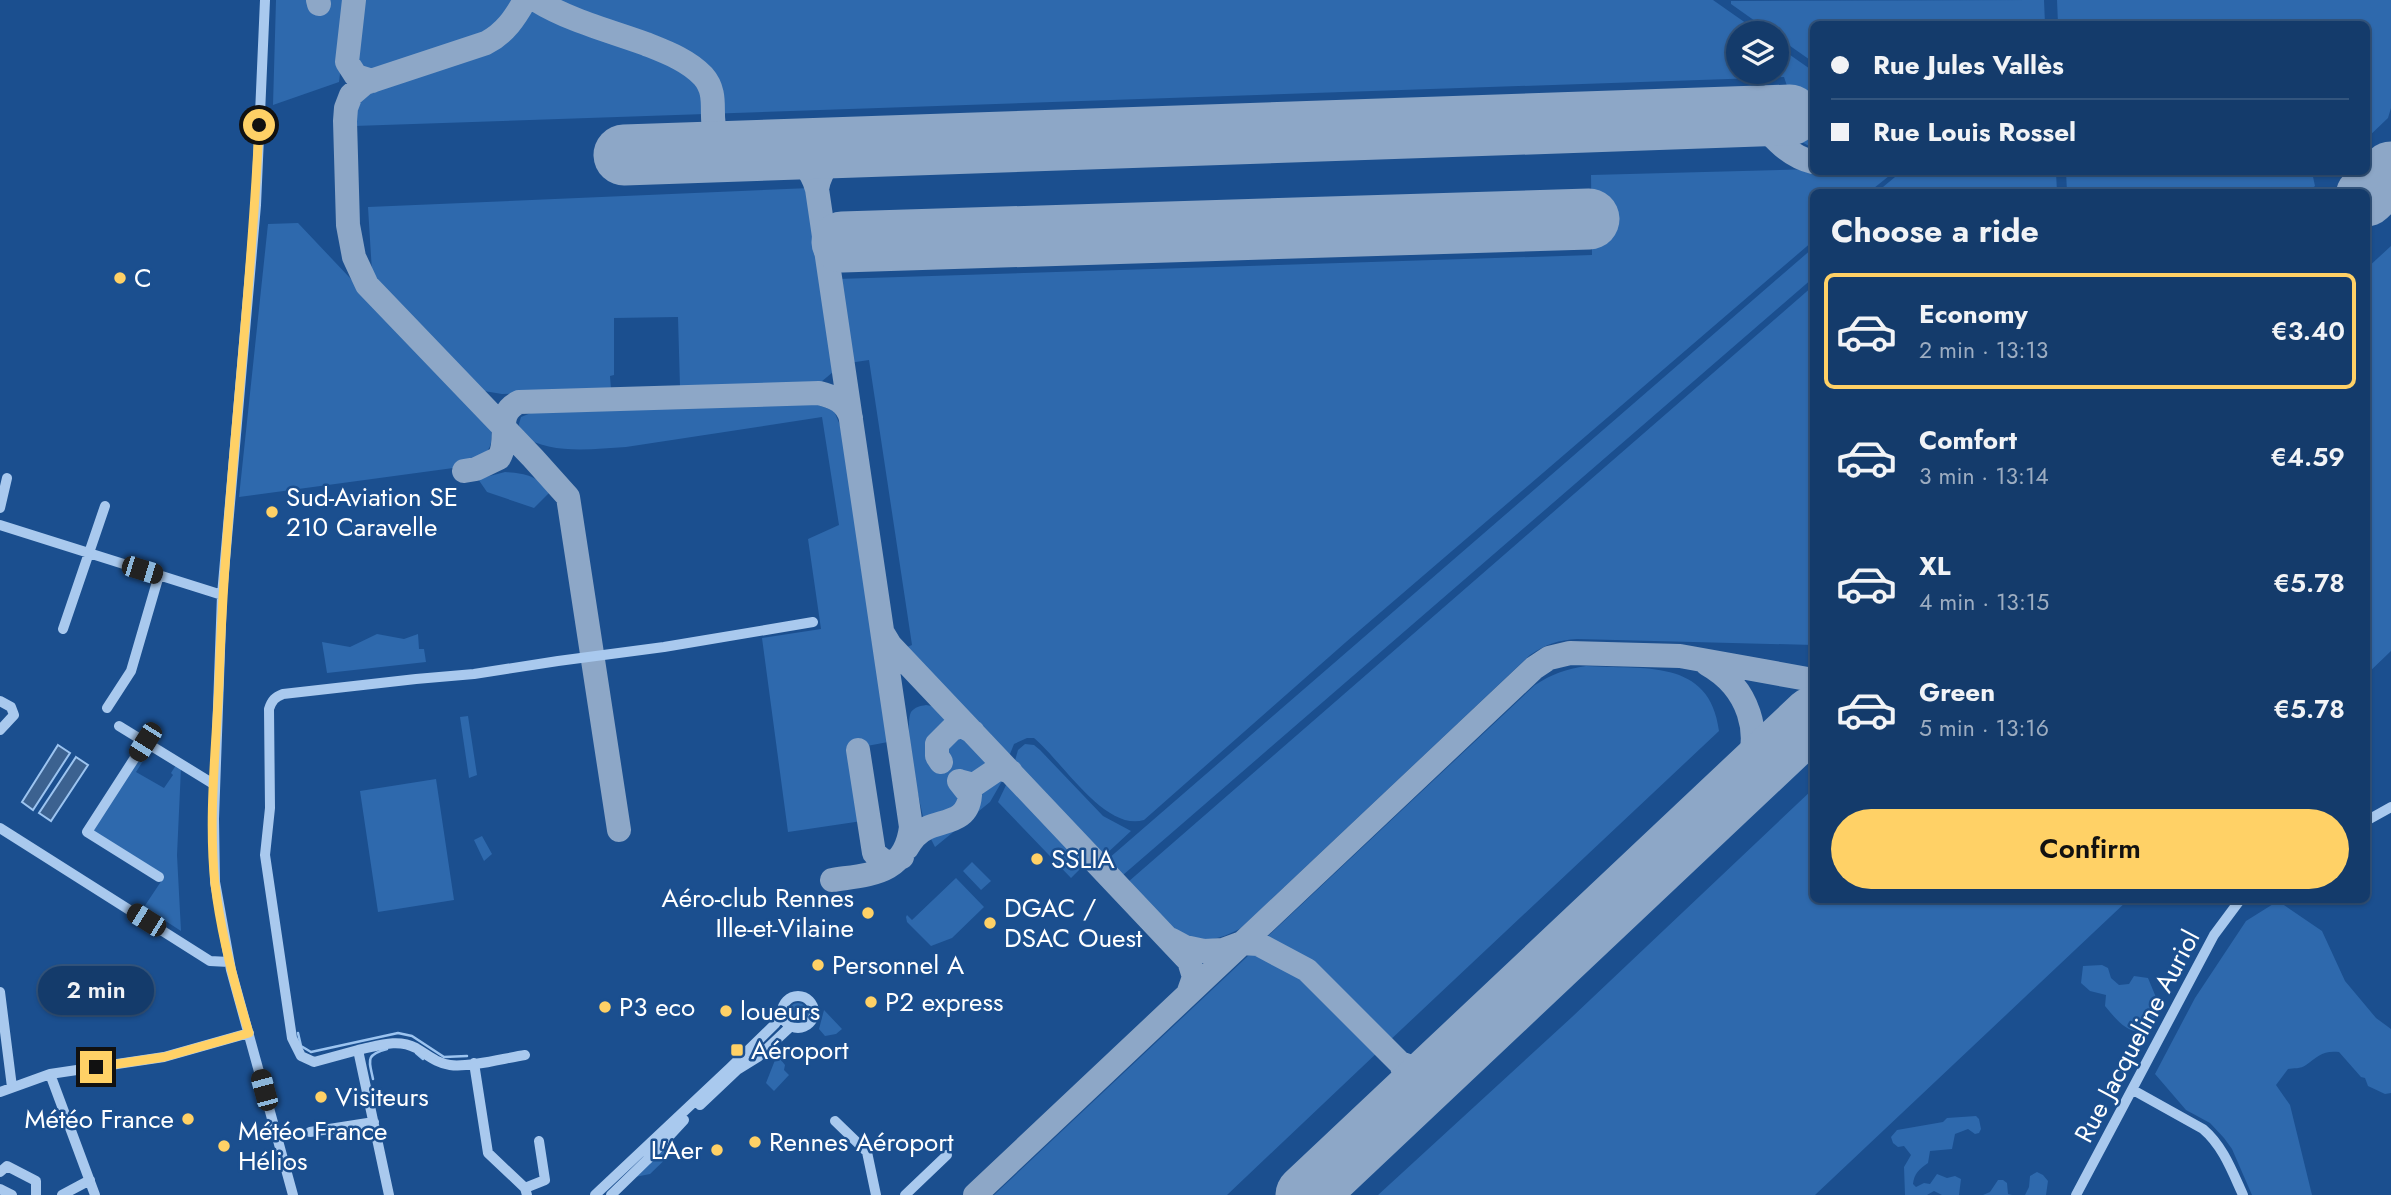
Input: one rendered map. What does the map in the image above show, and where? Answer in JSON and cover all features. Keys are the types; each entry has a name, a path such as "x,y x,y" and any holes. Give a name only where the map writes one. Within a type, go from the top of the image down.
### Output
{"street":[{"path":"265,0 256,205 222,596 215,785 215,882 229,962 293,1195"},
{"path":"0,508 7,478"},
{"path":"63,629 105,506"},
{"path":"0,525 222,596"},
{"path":"107,708 131,671 159,575"},
{"path":"525,1055 454,1066 440,1064 402,1043 389,1043 314,1062 301,1056 292,1038 265,855 270,808 269,709 275,697 402,680 474,674 664,647 813,622"},
{"path":"0,701 10,707 14,715 0,730"},
{"path":"119,726 215,785"},
{"path":"145,742 87,831 159,877"},
{"path":"2370,819 2391,807"},
{"path":"0,828 210,961 229,962"},
{"name":"Rue Jacqueline Auriol","path":"2076,1195 2214,935 2238,903"},
{"path":"0,992 12,1087"},
{"path":"595,1195 730,1068 781,1015 784,1003 790,997 802,996 811,1003 814,1015 810,1023 803,1028 790,1027 781,1015"},
{"path":"611,1195 678,1125 737,1070 758,1057 790,1027"},
{"path":"0,1092 50,1074 164,1057 249,1033"},
{"path":"358,1051 389,1195"},
{"path":"474,1063 488,1153 526,1192 545,1180 539,1140"},
{"path":"50,1074 95,1195"},
{"path":"2133,1090 2213,1137 2243,1195"},
{"path":"835,1121 867,1152 876,1195"},
{"path":"310,1132 374,1122"},
{"path":"905,1195 947,1155"},
{"path":"0,1172 7,1166 36,1181 36,1195"},
{"path":"62,1195 90,1180"},
{"path":"0,1189 12,1195"}],"shaded area":[{"path":"276,0 312,0 313,11 326,10 325,0 349,0 339,82 273,105"},
{"path":"361,0 517,0 505,21 490,34 369,71 358,69 353,58"},
{"path":"537,0 1713,0 1743,21 1726,21 1726,79 354,126 356,104 366,92 510,39"},
{"path":"2044,0 2045,21 1810,21 1810,60 1789,45 1789,21 1755,21 1731,4 1731,1"},
{"path":"2057,0 2391,0 2391,108 2388,118 2370,135 2370,21 2058,21"},
{"path":"1789,54 1810,69 1810,146 1792,137 1786,84 1789,84"},
{"path":"1810,169 1810,175 1890,175 1873,189 1810,189 1810,244 1346,642 1144,820 1129,821 1099,805 1034,738 1014,744 1008,759 905,650 912,645 869,360 849,363 837,279 1592,255 1591,175"},
{"path":"1897,175 2056,175 2057,189 1881,189"},
{"path":"2066,175 2313,175 2315,186 2312,189 2067,189"},
{"path":"810,188 835,365 833,372 821,382 680,387 678,317 614,318 614,375 610,376 611,389 502,394 478,390 374,281 372,272 368,207"},
{"path":"298,223 490,426 492,439 488,450 480,459 468,466 239,497 268,224"},
{"path":"2391,246 2391,651 2370,671 2370,265"},
{"path":"1810,251 1810,281 1123,875 1108,859"},
{"path":"1810,289 1810,645 1577,639 1547,645 1530,655 1241,928 1221,937 1204,940 1189,938 1164,922 1128,882"},
{"path":"816,404 834,411 842,430 888,742 851,749 862,821 788,832 762,638 821,629 808,539 839,525 822,417 626,447 585,449 545,446 520,435 519,424 521,417 531,413"},
{"path":"505,472 530,476 551,491 534,508 487,492 478,479"},
{"path":"377,634 404,639 418,634 419,649 424,649 426,662 327,673 322,642 350,647"},
{"path":"1586,666 1650,669 1670,672 1688,679 1702,690 1713,707 1719,731 1387,1043 1311,964 1273,947 1266,940 1267,937 1535,685 1559,673"},
{"path":"926,705 938,707 1005,776 990,802 935,847 920,803 909,734 911,712"},
{"path":"468,716 477,775 469,778 460,717"},
{"path":"1025,744 1034,745 1040,750 1103,816 1131,831 1104,856 1014,764 1018,750"},
{"path":"58,745 70,753 33,810 22,802"},
{"path":"145,747 150,750 136,772 164,788 176,765 181,768 177,855 181,931 144,907 164,877 91,830"},
{"path":"76,757 88,765 51,821 39,813"},
{"path":"436,779 454,900 378,912 360,791"},
{"path":"1008,781 1085,864 1071,878 998,802"},
{"path":"1810,792 1810,903 2125,903 1815,1195 1378,1195 1572,1017"},
{"path":"482,836 492,854 484,861 474,840"},
{"path":"972,862 991,881 981,890 963,871"},
{"path":"956,878 984,907 952,938 931,946 907,922 906,917 907,915 912,920"},
{"path":"2275,903 2281,903 2322,931 2345,981 2376,1018 2391,1029 2391,1093 2385,1094 2368,1086 2365,1078 2361,1077 2339,1052 2324,1053 2304,1066 2288,1069 2276,1085 2290,1105 2312,1195 2252,1195 2232,1149 2224,1138 2210,1123 2186,1110 2155,1074 2195,998 2246,921"},
{"path":"1250,954 1267,956 1302,975 1320,989 1380,1050 1227,1195 994,1195"},
{"path":"2102,965 2108,968 2111,978 2119,985 2129,984 2134,976 2148,978 2160,1007 2147,1031 2128,1029 2105,1006 2106,995 2090,991 2081,983 2083,966"},
{"path":"798,1003 805,1006 808,1013 805,1020 798,1023 791,1020 788,1013 791,1006"},
{"path":"824,1010 842,1029 836,1034 825,1036 819,1029"},
{"path":"777,1055 789,1075 774,1091 766,1083"},
{"path":"1976,1116 1981,1129 1979,1133 1975,1134 1968,1129 1955,1134 1952,1149 1930,1151 1928,1163 1918,1172 1913,1184 1916,1187 1924,1183 1930,1184 1937,1174 1947,1178 1955,1176 1961,1179 1959,1195 1942,1195 1934,1191 1927,1195 1905,1195 1904,1167 1911,1155 1904,1146 1898,1147 1893,1143 1891,1137 1897,1130 1943,1122 1947,1118"},
{"path":"674,1140 676,1149 650,1174 635,1177"},
{"path":"2037,1172 2048,1181 2046,1195 2025,1195 2030,1176"},
{"path":"1998,1180 2007,1183 2008,1194 2012,1195 1983,1195 1990,1192"}],"waterway":[{"path":"298,1033 301,1046 311,1052 398,1033 412,1036 444,1057 467,1056"},
{"path":"373,1079 370,1059 387,1049"},
{"path":"416,1053 423,1059"}],"taxiway":[{"path":"318,0 319,4"},
{"path":"354,0 347,62 356,76 372,81"},
{"path":"525,0 509,24 499,35 486,43 365,83 351,95 345,121 348,225 354,257 367,285 568,497 619,830"},
{"path":"536,0 575,19 646,44 691,65 710,86 714,127 718,136 741,151"},
{"path":"1754,116 1787,150 1810,161"},
{"path":"689,152 707,145 715,132"},
{"path":"832,880 873,873 894,863 902,855 911,827 817,189 822,173 831,161 858,147"},
{"path":"779,149 803,164 817,189"},
{"path":"2370,170 2391,166"},
{"path":"464,471 476,469 499,458 504,442 504,420 511,407 519,402 819,393 839,401 851,418"},
{"path":"884,635 890,645 1189,961 1194,977 1188,994"},
{"path":"975,1195 1534,668 1549,658 1570,653 1680,656 1810,679"},
{"path":"1707,664 1733,685 1749,713 1752,728 1749,761 1743,777 1718,806"},
{"path":"941,762 937,756 937,744 952,729 962,726 973,732"},
{"path":"858,750 874,853 886,863 902,857"},
{"path":"959,781 974,785 999,768 1011,772"},
{"path":"907,848 913,839 927,828 954,819 965,810 970,795 959,781"},
{"path":"1172,940 1185,947 1204,951 1223,950 1242,943 1258,944 1307,970 1400,1063 1406,1087 1396,1110"},
{"path":"1400,1063 1422,1071 1444,1065"}],"runway":[{"path":"624,155 1790,115"},
{"path":"2370,192 2391,172"},
{"path":"842,242 1589,219"},
{"path":"1306,1195 1810,720"}],"place":[{"name":"C","path":"120,278"},
{"name":"Sud-Aviation SE 210 Caravelle","path":"272,512"},
{"name":"SSLIA","path":"1037,859"},
{"name":"Aéro-club Rennes Ille-et-Vilaine","path":"868,913"},
{"name":"DGAC / DSAC Ouest","path":"990,923"},
{"name":"Personnel A","path":"818,965"},
{"name":"P2 express","path":"871,1002"},
{"name":"P3 eco","path":"605,1007"},
{"name":"loueurs","path":"726,1011"},
{"name":"Aéroport","path":"737,1050"},
{"name":"Visiteurs","path":"321,1097"},
{"name":"Météo France","path":"188,1119"},
{"name":"Rennes Aéroport","path":"755,1142"},
{"name":"Météo France Hélios","path":"224,1146"},
{"name":"L'Aer","path":"717,1150"}],"route":[{"path":"96,1067 164,1057 249,1033 231,970 220,915 215,882 214,819 222,596 256,205 259,125"}]}
